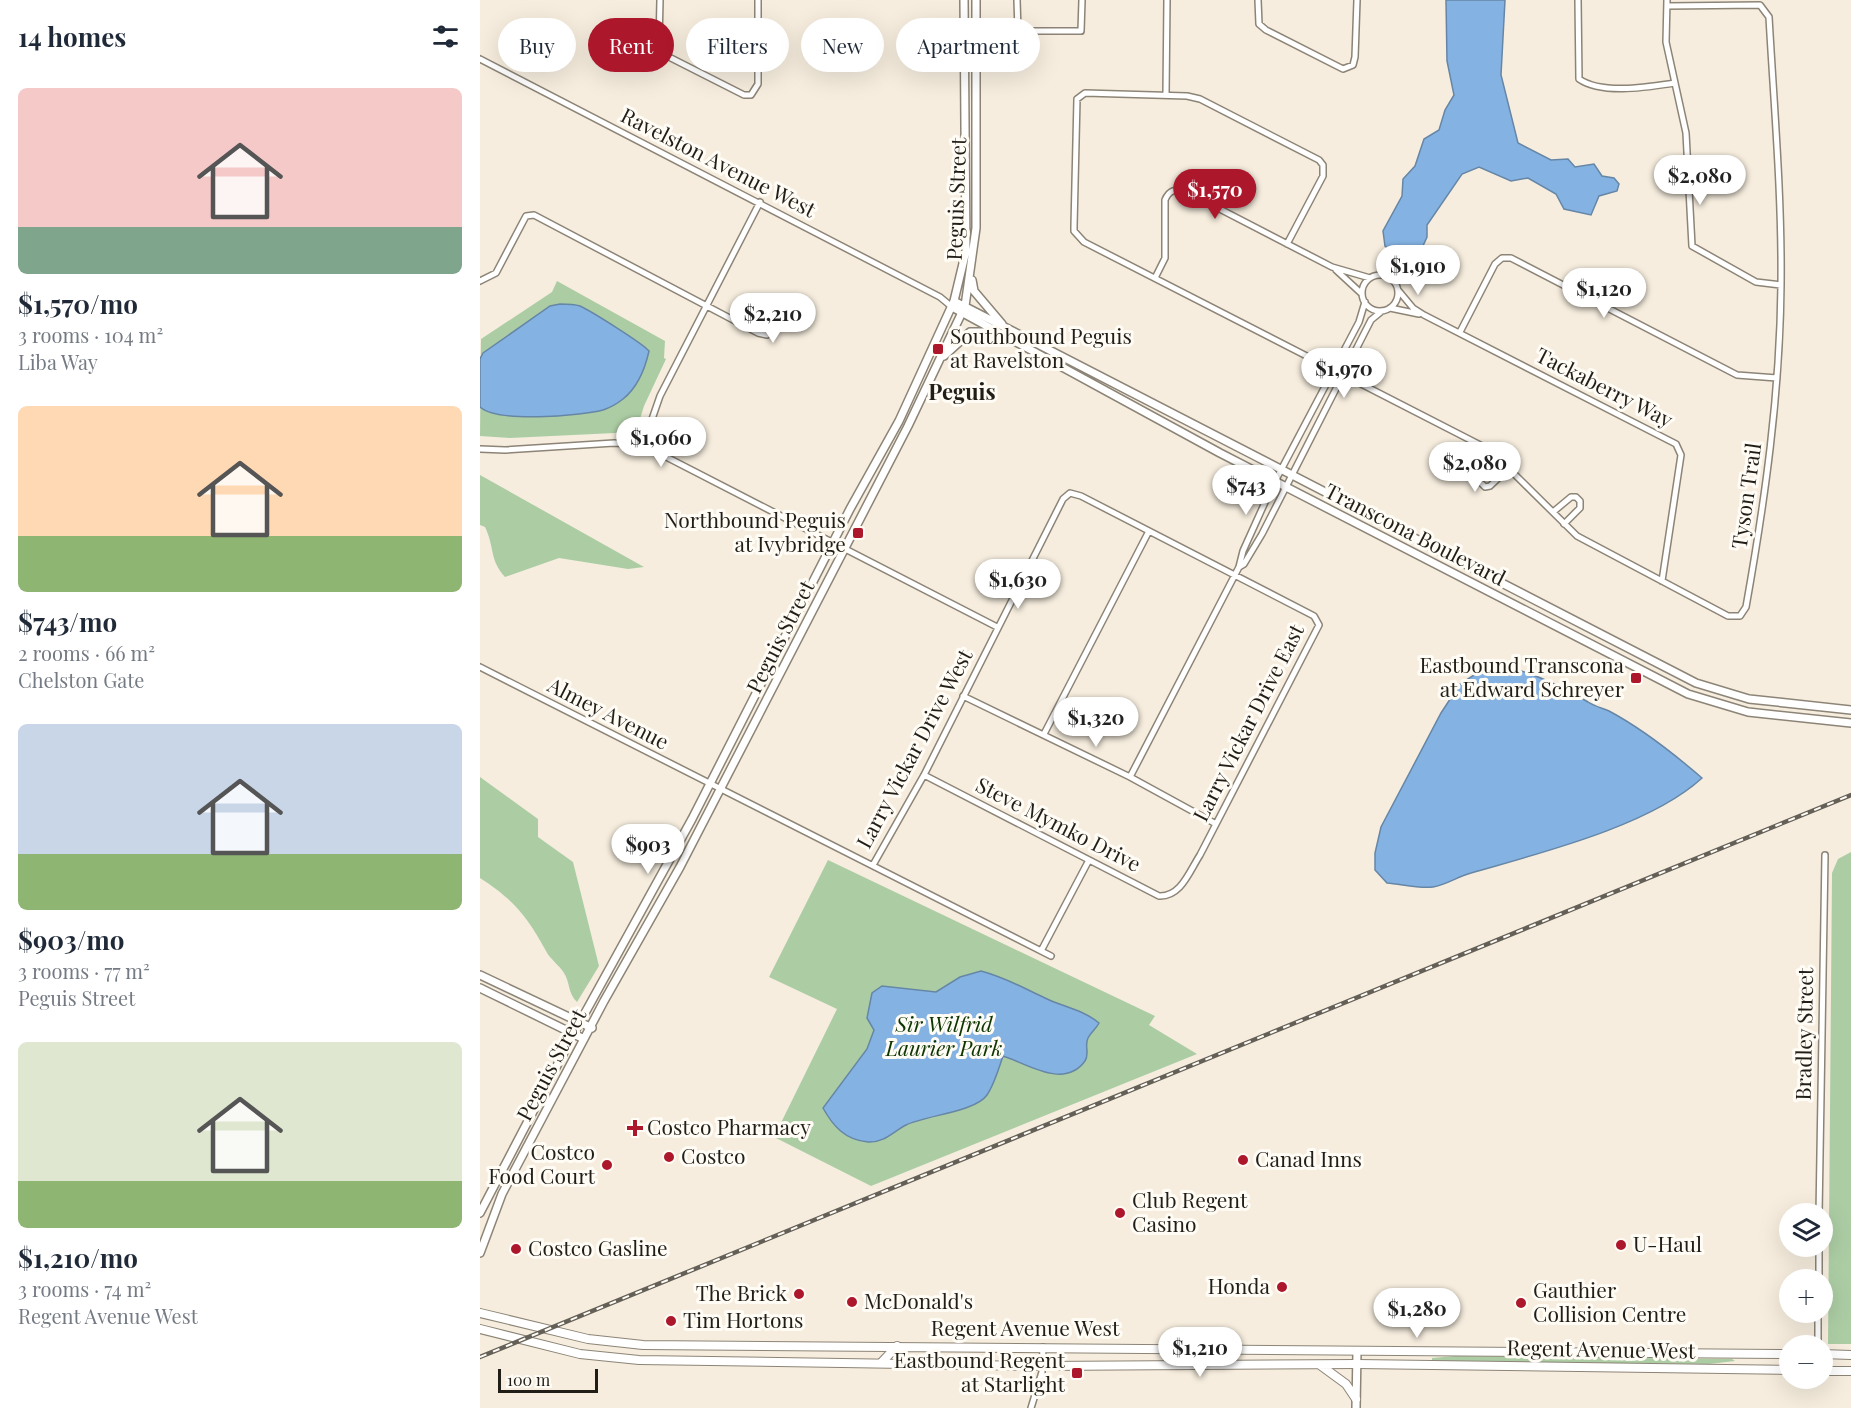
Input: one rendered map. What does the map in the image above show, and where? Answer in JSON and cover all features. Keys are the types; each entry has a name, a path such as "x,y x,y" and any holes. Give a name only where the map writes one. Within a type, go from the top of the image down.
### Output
{"main road":[{"name":"Regent Avenue West","path":"480,1313 588,1340 644,1345 1779,1354"},
{"name":"Regent Avenue West","path":"480,1329 580,1354 639,1360 1043,1366 1357,1364 1779,1370"},
{"path":"713,1345 714,1361"},
{"path":"881,1363 897,1346"},
{"path":"1833,1354 1851,1354"},
{"path":"1318,1364 1346,1384 1356,1399"},
{"path":"1833,1371 1851,1371"}],"street":[{"path":"660,0 659,43 665,55 744,95 751,95 758,84 758,0"},
{"name":"Peguis Street","path":"480,1213 574,1033 649,900 833,543 899,421 953,304 966,251 964,0"},
{"name":"Peguis Street","path":"480,1253 502,1194 720,790 845,549 940,360 963,309 971,275 976,228 976,0"},
{"path":"1017,0 1018,32 1081,31 1082,0"},
{"path":"1167,0 1166,94 1200,99 1322,162 1323,176 1287,244"},
{"path":"1258,0 1259,24 1266,30 1343,69 1353,65 1355,57 1357,0"},
{"path":"1578,0 1579,79 1589,86 1642,88 1675,83"},
{"path":"1667,3 1666,42 1686,133 1692,246 1756,282 1781,285"},
{"name":"Tyson Trail","path":"1166,94 1085,93 1076,103 1074,231 1084,242 1490,450 1577,536 1728,616 1740,616 1746,607 1766,492 1777,378 1781,285 1769,16 1760,5 1667,3"},
{"name":"Ravelston Avenue West","path":"480,59 760,202 953,304"},
{"path":"1155,278 1165,258 1165,200 1169,193 1176,190 1185,191 1332,267 1370,278"},
{"path":"643,445 660,396 760,202"},
{"path":"480,281 496,273 526,216 534,215 740,323 767,334 775,325 772,319 764,317 740,323"},
{"path":"1460,332 1495,264 1502,258 1511,258 1737,375 1777,378"},
{"path":"1332,267 1362,294 1365,302 1372,309 1382,311"},
{"path":"1362,294 1364,285 1370,278 1378,274 1388,276 1395,281 1398,290 1408,303 1424,315"},
{"path":"971,275 974,291 1009,330"},
{"path":"1130,777 1235,574 1250,554 1293,477 1371,320 1390,308 1397,300 1398,290"},
{"path":"1239,567 1243,551 1275,482 1359,322 1365,302"},
{"name":"Transcona Boulevard","path":"953,304 1009,330 1705,687 1749,699 1851,710"},
{"path":"1390,308 1424,315"},
{"name":"Transcona Boulevard","path":"963,309 998,332 1275,482 1697,697 1748,712 1851,723"},
{"name":"Tackaberry Way","path":"1424,315 1676,444 1681,454 1662,581"},
{"path":"940,360 970,332 998,332"},
{"path":"480,449 505,450 614,443 643,445 997,627"},
{"path":"1498,458 1481,476 1480,482 1485,487 1490,486 1509,468"},
{"name":"Larry Vickar Drive West","path":"873,865 924,775 1063,499 1070,493 1081,496 1235,574"},
{"path":"1553,512 1571,497 1576,497 1580,501 1580,508 1564,524"},
{"path":"1044,734 1149,531"},
{"name":"Larry Vickar Drive East","path":"1177,891 1216,824 1319,626 1314,616 1235,574"},
{"name":"Almey Avenue","path":"480,667 1051,956"},
{"path":"963,696 1130,777 1216,824"},
{"name":"Steve Mymko Drive","path":"924,775 1159,896 1168,896 1177,891"},
{"name":"Bradley Street","path":"1820,1203 1825,855"},
{"path":"1041,951 1089,860"},
{"path":"480,975 592,1028"},
{"path":"480,988 584,1039"},
{"path":"1031,1408 1043,1366 1043,1347"},
{"path":"1356,1408 1357,1352"}],"green space":[{"path":"557,281 665,341 664,358 666,359 644,406 636,432 510,438 480,436 481,339 552,292"},
{"path":"480,475 644,567 628,569 559,558 505,577 494,559 485,527 480,525"},
{"path":"480,777 538,819 538,837 573,862 599,966 577,1002 564,973 548,954 526,918 502,894 480,878"},
{"path":"1851,852 1851,1344 1833,1344 1833,1335 1828,1335 1828,1323 1833,1323 1833,1269 1829,1269 1829,1257 1833,1257 1833,1203 1829,1203 1832,873 1838,859"},
{"name":"Sir Wilfrid Laurier Park","path":"828,860 1155,1016 1149,1025 1197,1054 871,1186 774,1137 837,1009 769,977"},
{"path":"1455,1356 1732,1359 1735,1361 1709,1364 1432,1361 1432,1358"}],"water":[{"path":"1446,0 1505,0 1501,75 1518,143 1551,160 1568,159 1575,167 1594,164 1602,176 1614,178 1619,184 1617,191 1599,196 1591,215 1564,209 1556,194 1528,178 1511,181 1479,167 1462,174 1427,225 1427,237 1422,248 1410,255 1394,253 1385,246 1383,231 1402,196 1403,179 1415,166 1424,139 1439,130 1445,110 1454,95 1447,61"},
{"path":"575,305 586,309 649,351 643,371 633,389 623,399 608,408 576,414 520,417 489,412 480,407 480,359 483,353 550,306"},
{"path":"1491,664 1541,678 1609,711 1657,742 1702,778 1680,795 1654,810 1624,824 1561,847 1466,874 1433,887 1387,883 1375,870 1375,853 1381,827 1441,713 1460,684"},
{"path":"981,971 1079,1011 1099,1023 1088,1038 1085,1061 1076,1069 1056,1074 1003,1056 990,1091 981,1101 962,1109 906,1125 884,1139 874,1142 860,1141 841,1131 823,1108 867,1049 874,1030 867,1018 872,993 882,986 936,992 960,977"}],"railway":[{"path":"480,1357 1851,795"}],"place":[{"name":"Southbound Peguis at Ravelston","path":"938,349"},
{"name":"Northbound Peguis at Ivybridge","path":"858,533"},
{"name":"Eastbound Transcona at Edward Schreyer","path":"1636,678"},
{"name":"Costco Pharmacy","path":"635,1128"},
{"name":"Costco","path":"669,1157"},
{"name":"Canad Inns","path":"1243,1160"},
{"name":"Costco Food Court","path":"607,1165"},
{"name":"Club Regent Casino","path":"1120,1213"},
{"name":"U-Haul","path":"1621,1245"},
{"name":"Costco Gasline","path":"516,1249"},
{"name":"Honda","path":"1282,1287"},
{"name":"The Brick","path":"799,1294"},
{"name":"McDonald's","path":"852,1302"},
{"name":"Gauthier Collision Centre","path":"1521,1303"},
{"name":"Tim Hortons","path":"671,1321"},
{"name":"Eastbound Regent at Starlight","path":"1077,1373"}],"district":[{"name":"Peguis","path":"962,392"}]}
